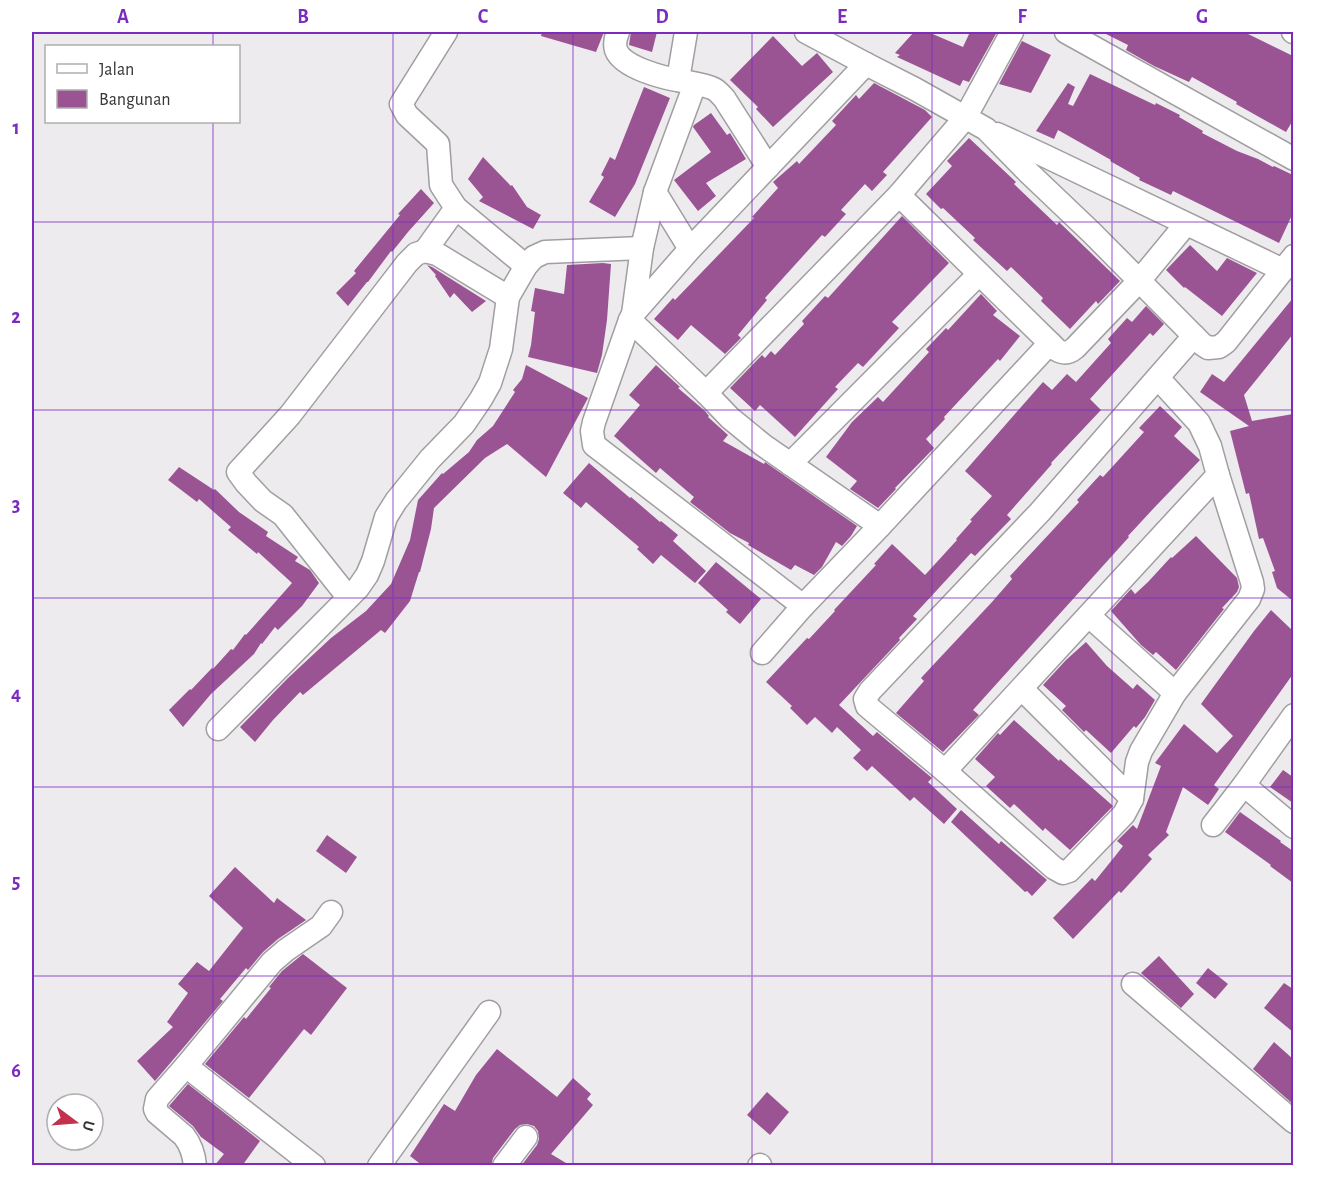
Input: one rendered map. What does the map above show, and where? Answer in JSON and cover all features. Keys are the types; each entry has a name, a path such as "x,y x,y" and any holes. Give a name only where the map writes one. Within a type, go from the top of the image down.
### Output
{"street":[{"path":"446,32 401,104 406,115 438,144 441,185 456,208 526,266"},
{"path":"618,32 616,51 624,60 644,70 712,88 724,98 768,167"},
{"path":"687,32 686,82 655,192 642,248 631,317 594,422 592,432 594,445 802,606"},
{"path":"806,32 986,129 1186,224 1288,263 1226,342 1220,347 1208,348 986,129"},
{"path":"706,393 899,195 965,118 1012,32"},
{"path":"1066,32 1293,159"},
{"path":"631,317 690,249 866,64"},
{"path":"655,192 690,249"},
{"path":"899,195 1060,352 1071,352 1139,281 1186,224"},
{"path":"348,597 283,514 263,501 238,472 291,415 407,263 416,254 425,250 456,208"},
{"path":"218,729 358,588 367,575 386,517 396,501 430,459 464,424 490,383 501,349 508,297 534,256 545,252 642,248"},
{"path":"425,250 437,254 508,297"},
{"path":"790,464 979,274"},
{"path":"631,317 730,418 763,445 880,526"},
{"path":"1158,378 1199,423 1210,446 1253,589 1249,598 1175,693 1141,751 1137,762 1132,799 1124,814 1069,871 1063,873 1054,868 865,702 867,695 1040,512 1194,336"},
{"path":"762,654 802,606 880,526 1050,343"},
{"path":"945,771 1218,475"},
{"path":"1089,616 1175,693"},
{"path":"1022,689 1132,799"},
{"path":"1213,825 1293,715"},
{"path":"1244,785 1293,827"},
{"path":"195,1166 188,1140 157,1113 155,1108 157,1099 272,962 321,926 331,912"},
{"path":"1133,984 1293,1122"},
{"path":"379,1166 489,1012"},
{"path":"186,1066 314,1166"},
{"path":"504,1166 526,1137"}],"building":[{"path":"542,32 604,32 596,52 541,36"},
{"path":"631,32 657,32 652,52 629,45"},
{"path":"914,32 928,32 963,47 970,32 997,32 969,82 963,80 960,86 897,57 900,55 895,53"},
{"path":"1102,32 1244,32 1293,56 1293,120 1286,132 1192,77 1189,82 1154,66 1126,50 1128,45"},
{"path":"773,36 802,66 817,53 833,72 773,127 756,109 758,107 730,80"},
{"path":"1022,41 1051,55 1031,93 999,84"},
{"path":"1090,74 1180,115 1179,117 1203,131 1202,133 1237,151 1293,175 1293,213 1279,243 1173,191 1171,195 1139,180 1140,178 1111,160 1058,130 1054,139 1036,131 1068,83 1075,87 1068,104 1073,106"},
{"path":"874,83 925,110 932,117 883,172 887,175 872,191 865,184 841,210 846,214 825,237 822,235 765,298 767,300 738,335 741,338 725,354 691,325 678,340 654,319 754,218 752,217 778,188 773,182 797,161 799,164 836,125 832,121 856,95 859,99"},
{"path":"644,87 670,98 635,184 615,217 589,202 604,177 601,175 610,157 615,160"},
{"path":"711,113 727,135 730,133 746,159 706,183 716,196 698,211 674,180 711,152 693,127"},
{"path":"969,138 1057,225 1059,222 1120,281 1098,304 1096,301 1070,329 1041,301 1043,298 1011,267 1007,271 973,240 975,238 926,194 952,166 947,161"},
{"path":"483,157 512,185 527,207 541,215 533,229 479,201 483,197 468,179"},
{"path":"421,189 434,203 391,251 348,306 336,293 356,273 354,271 400,215 398,214"},
{"path":"902,216 949,263 892,322 899,328 863,367 858,363 835,387 838,389 795,437 760,405 755,411 730,388 762,355 765,358 771,351 775,355 804,324 802,321 825,296 828,298"},
{"path":"1190,245 1217,271 1227,258 1257,273 1222,316 1184,288 1166,270"},
{"path":"611,264 607,320 597,373 528,357 535,312 531,311 535,288 564,294 567,265"},
{"path":"427,265 486,301 472,312 454,293 450,298"},
{"path":"981,294 997,311 993,315 1020,336 1000,361 998,359 944,417 945,419 926,439 934,448 878,508 850,489 857,481 826,457 852,422 878,397 883,402 929,352 926,349 946,328 948,330"},
{"path":"1293,298 1293,334 1244,395 1252,421 1293,414 1293,601 1277,588 1272,572 1275,571 1263,538 1259,539 1249,493 1246,494 1230,431 1249,426 1200,392 1212,374 1224,382"},
{"path":"1146,306 1164,324 1153,336 1150,333 1090,399 1101,410 1051,463 1007,515 1011,519 975,556 971,553 913,616 917,619 899,638 900,640 839,705 873,736 877,732 932,778 928,782 957,809 944,824 914,797 910,801 872,766 867,771 853,758 861,750 837,727 832,733 815,717 807,725 790,708 792,706 766,682 835,611 892,544 925,575 992,496 965,471 1043,382 1052,390 1067,374 1076,382 1111,343 1108,339 1127,318 1132,322"},
{"path":"526,365 588,398 546,477 507,444 485,458 434,508 420,572 410,601 385,633 381,630 303,695 300,692 255,742 240,727 288,678 331,638 366,611 391,584 410,540 418,500 442,473 469,452 477,440 493,426 515,392 513,390 522,379"},
{"path":"656,365 728,435 723,441 764,464 765,462 857,526 842,546 836,542 822,567 814,575 795,565 791,570 730,533 690,502 694,497 660,468 656,473 614,436 640,405 629,395"},
{"path":"1160,406 1182,427 1174,436 1200,460 1128,536 973,710 979,715 943,752 896,713 924,681 921,678 992,602 1012,579 1010,576 1079,502 1077,500 1100,475 1103,477 1144,432 1139,428"},
{"path":"589,463 678,535 673,541 706,571 695,583 661,555 653,564 637,549 639,547 586,502 581,508 563,493"},
{"path":"179,467 215,489 239,512 268,532 266,536 298,557 295,561 310,570 319,583 302,606 278,630 275,627 254,654 211,694 183,727 169,710 231,649 233,650 292,583 258,552 257,554 228,530 231,527 199,499 197,502 168,480"},
{"path":"1196,536 1237,578 1239,587 1176,670 1156,652 1153,655 1141,645 1111,611 1131,589 1135,594 1171,557"},
{"path":"716,562 761,599 740,624 698,583"},
{"path":"1271,610 1293,631 1293,674 1214,785 1219,789 1208,805 1183,787 1166,832 1169,835 1148,855 1152,859 1121,893 1119,891 1073,939 1053,918 1092,878 1095,881 1123,846 1117,841 1133,825 1137,829 1161,766 1155,763 1184,724 1217,753 1233,736 1201,704"},
{"path":"1086,642 1107,666 1133,689 1137,684 1155,700 1136,728 1134,726 1111,753 1086,730 1084,732 1062,710 1066,706 1043,685"},
{"path":"1014,720 1113,806 1070,850 1045,828 1043,831 1014,804 1010,808 986,786 995,777 975,759 998,733 1000,735"},
{"path":"1283,770 1293,777 1293,803 1270,787"},
{"path":"961,810 999,844 1001,841 1047,880 1032,896 951,822"},
{"path":"1240,812 1293,851 1293,883 1225,832"},
{"path":"327,835 357,857 346,873 316,851"},
{"path":"235,867 274,903 277,898 306,920 278,939 248,970 246,968 220,999 223,1001 155,1081 137,1061 173,1027 167,1022 188,993 178,984 197,962 209,971 243,928 209,896"},
{"path":"303,954 347,988 311,1035 304,1029 249,1098 205,1064 244,1017 246,1019 282,971"},
{"path":"1159,956 1194,994 1181,1008 1141,973"},
{"path":"1208,968 1228,984 1215,999 1196,983"},
{"path":"1284,983 1293,989 1293,1032 1264,1008"},
{"path":"1274,1042 1293,1059 1293,1104 1253,1069"},
{"path":"497,1049 557,1097 573,1078 591,1094 587,1099 593,1105 551,1154 571,1166 521,1166 539,1139 538,1131 534,1126 527,1124 515,1129 493,1158 491,1166 423,1166 410,1156 444,1104 455,1111 476,1075"},
{"path":"188,1084 260,1141 242,1166 214,1166 224,1154 201,1137 193,1126 169,1106"},
{"path":"767,1092 789,1112 770,1135 747,1115"}]}
